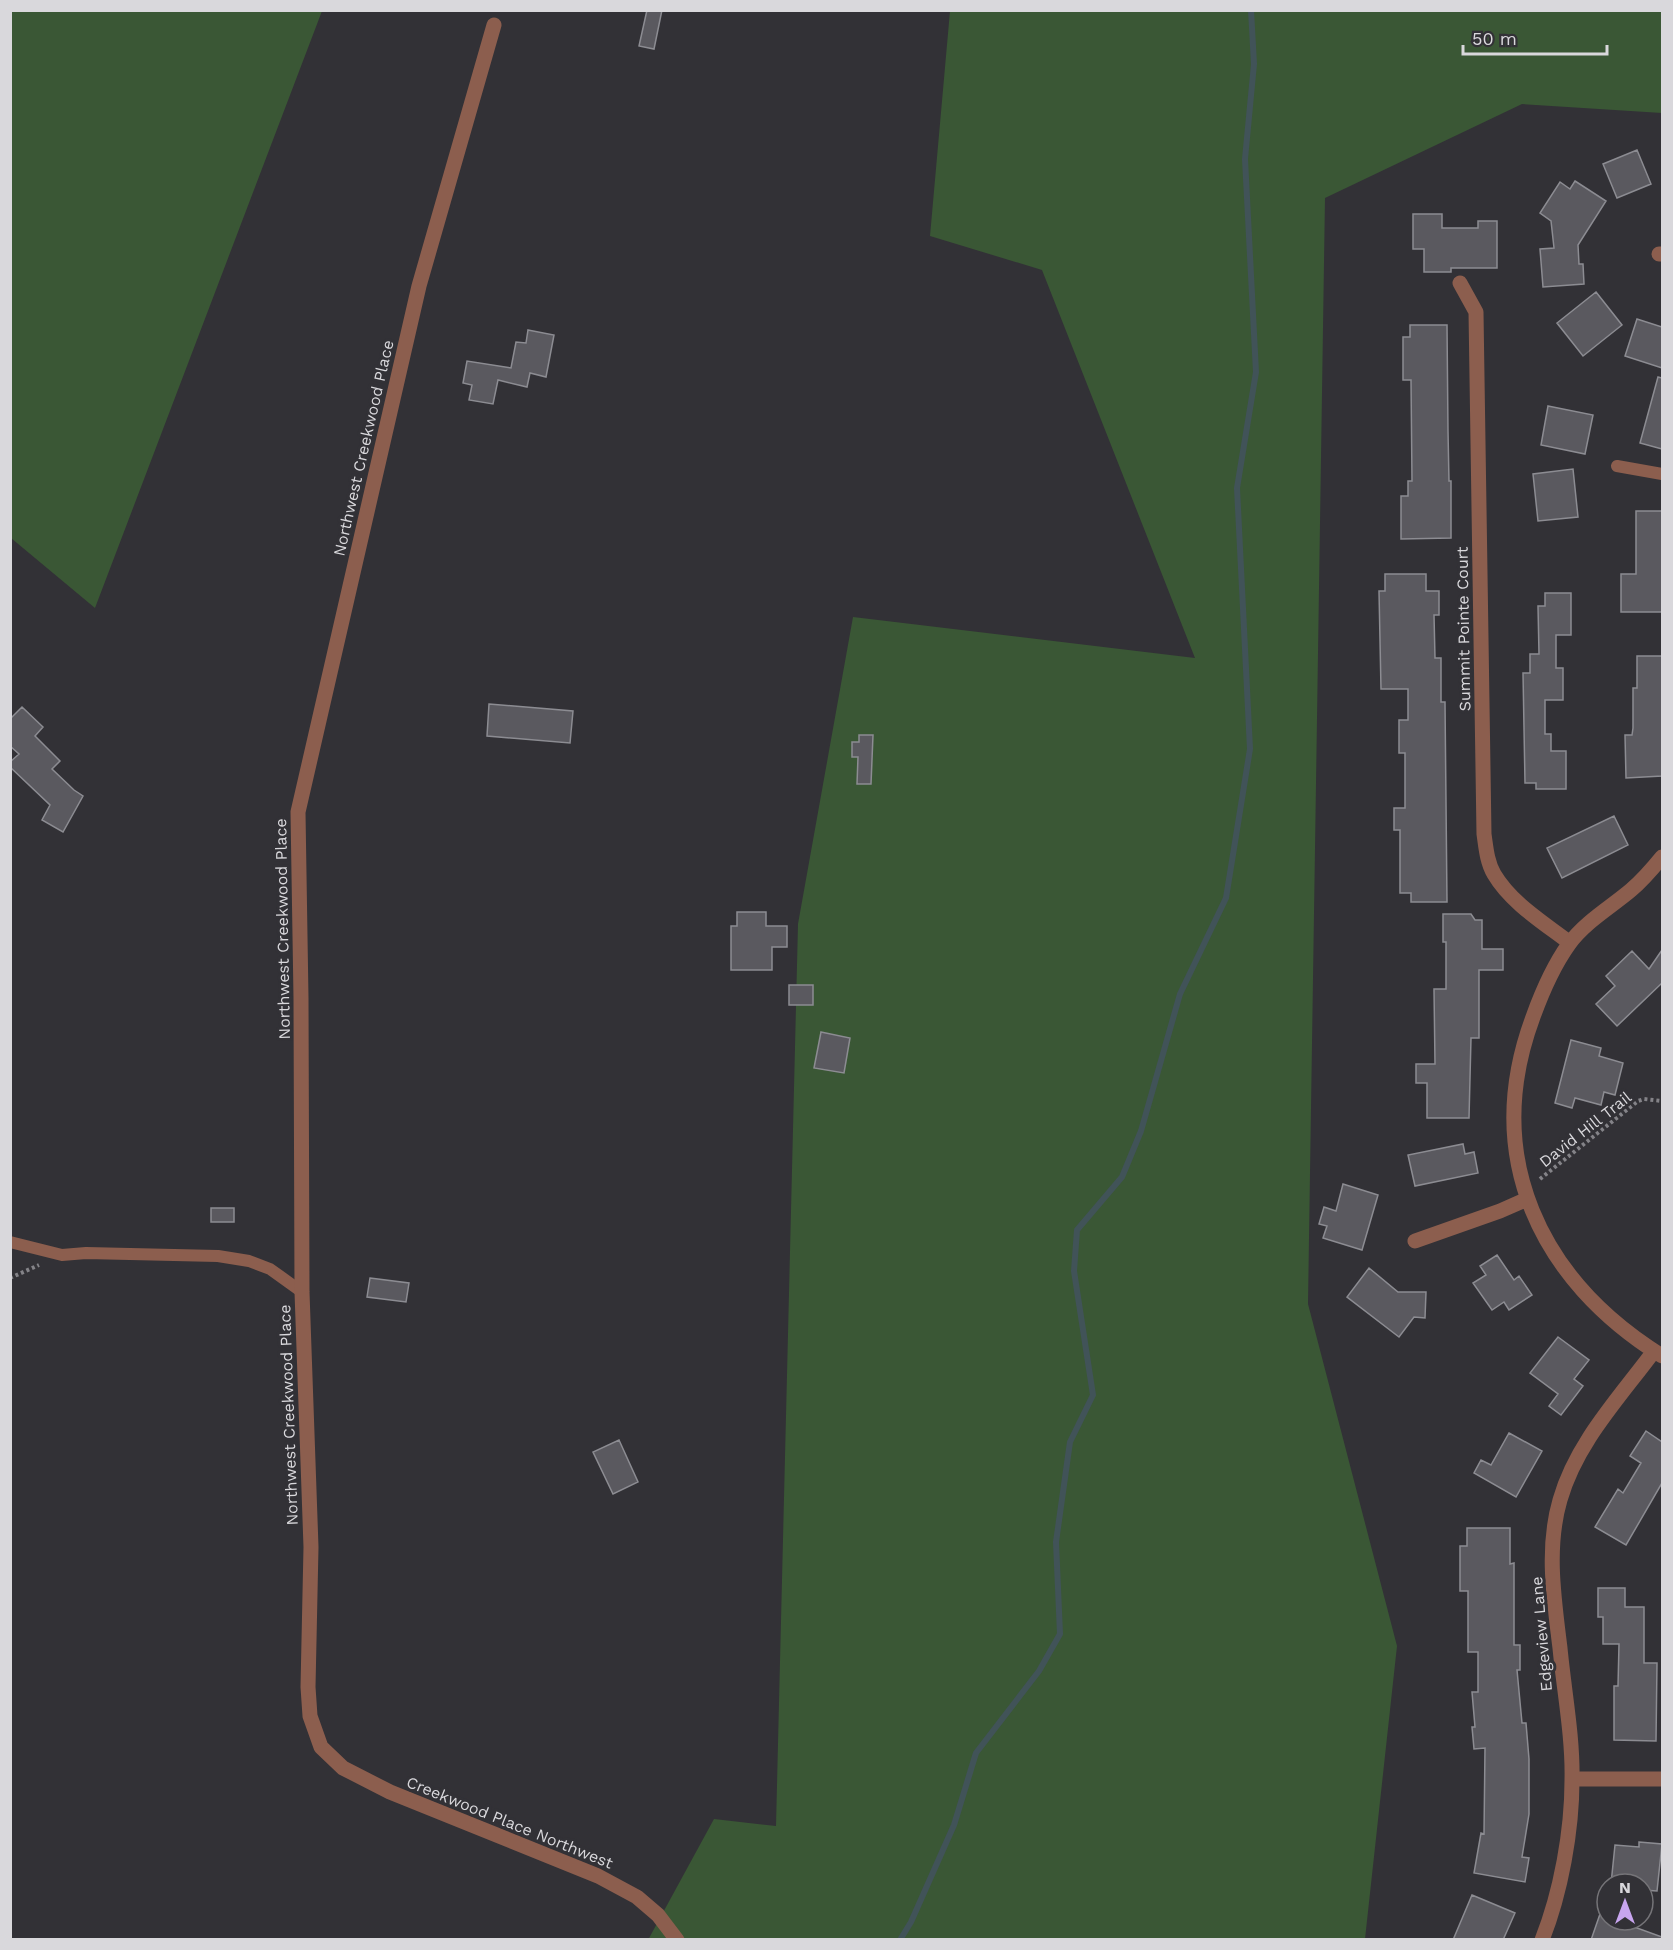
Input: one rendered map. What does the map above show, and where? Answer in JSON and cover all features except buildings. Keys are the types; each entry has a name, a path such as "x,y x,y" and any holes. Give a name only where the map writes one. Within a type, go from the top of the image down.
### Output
{"street":[{"name":"Northwest Creekwood Place","path":"321,1747 310,1716 308,1687 311,1547 302,1292 302,998 298,812 419,286 494,25"},
{"name":"Summit Pointe Court","path":"1460,283 1476,312 1484,834 1487,854 1493,873 1505,890 1570,943"},
{"path":"1658,1354 1610,1316 1563,1269 1535,1220 1525,1193 1513,1114 1520,1056 1537,1005 1570,943 1593,920 1631,890 1662,857"},
{"path":"1415,1241 1500,1211 1525,1193"},
{"name":"Edgeview Lane","path":"1542,1940 1552,1915 1563,1869 1572,1779 1554,1597 1551,1556 1553,1526 1570,1470 1589,1439 1658,1354"},
{"name":"Creekwood Place Northwest","path":"321,1747 343,1768 390,1792 618,1886 637,1897 658,1915 677,1940"},
{"path":"1572,1779 1662,1779"}],"lane":[{"path":"1617,466 1662,474"},
{"path":"10,1242 62,1255 86,1253 218,1256 249,1261 270,1269 302,1292"}],"path":[{"name":"David Hill Trail","path":"1525,1193 1638,1101 1644,1099 1662,1101"}],"green space":[{"path":"10,11 322,11 95,608 11,538"},
{"path":"950,11 1662,11 1662,113 1522,104 1325,198 1308,1304 1397,1646 1365,1939 648,1940 714,1819 776,1826 798,924 853,617 1195,658 1042,270 930,236"}],"waterway":[{"path":"900,1940 911,1922 954,1825 976,1753 1039,1671 1060,1634 1056,1542 1070,1442 1093,1395 1074,1271 1077,1230 1122,1177 1141,1131 1180,994 1226,898 1250,749 1237,488 1256,372 1245,159 1254,64 1251,10"}]}
